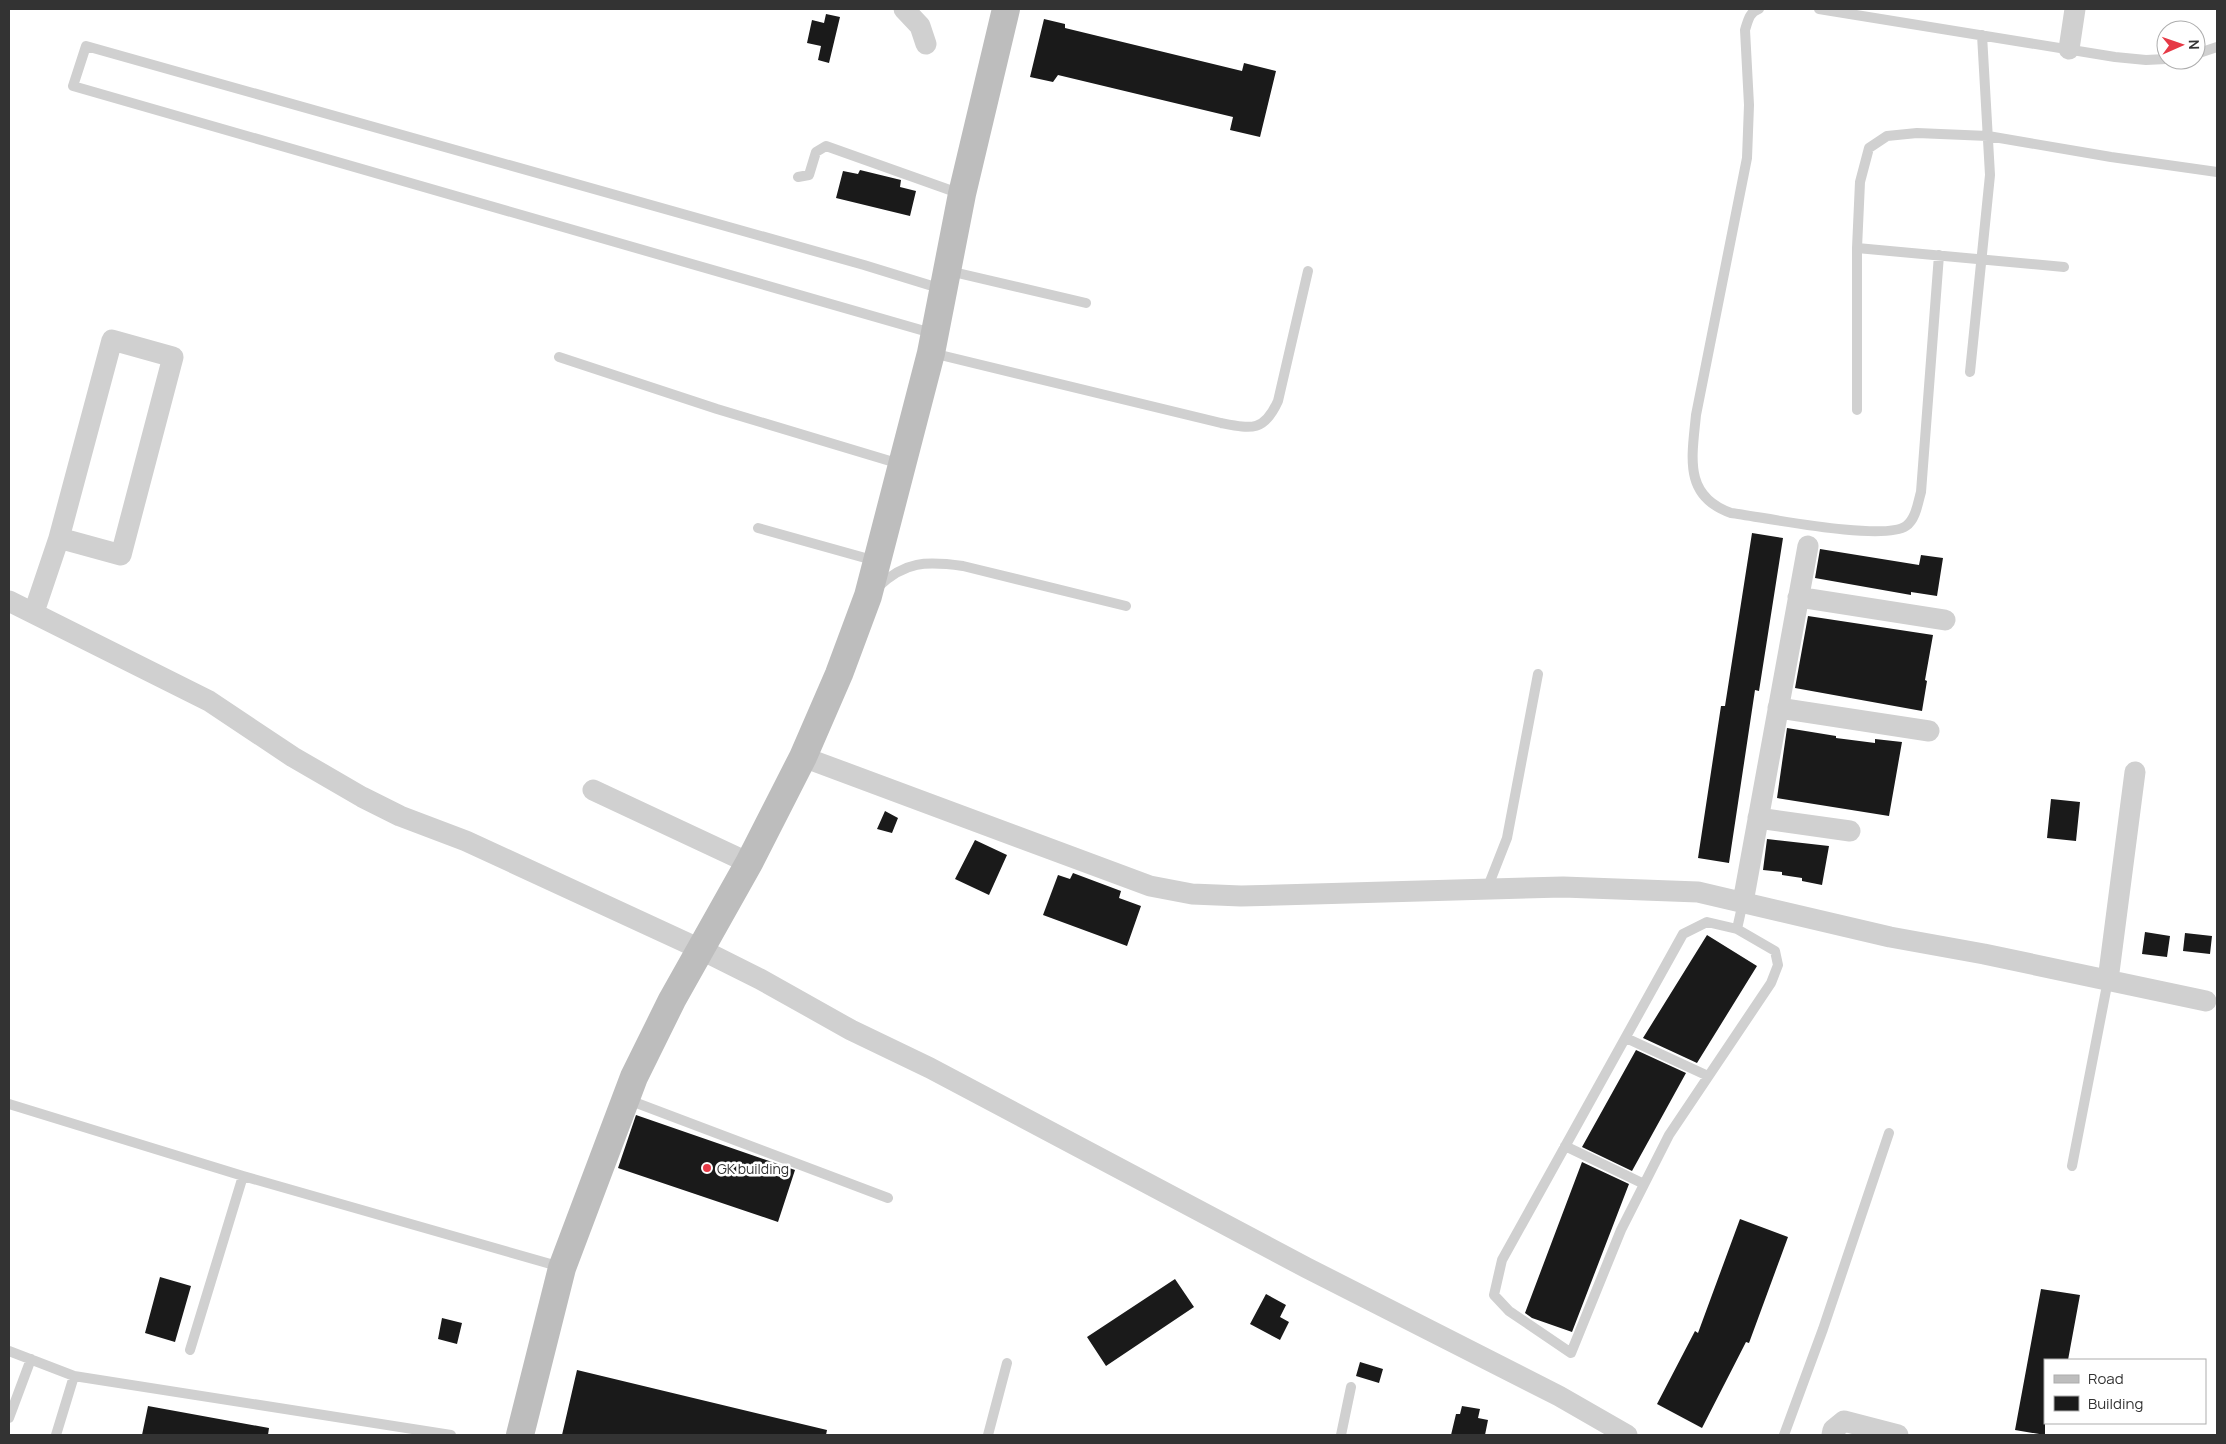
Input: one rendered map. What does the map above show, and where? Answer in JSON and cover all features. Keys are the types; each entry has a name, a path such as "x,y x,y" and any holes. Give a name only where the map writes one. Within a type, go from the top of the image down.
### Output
{"main road":[{"path":"520,1435 562,1268 634,1077 672,1000 749,863 803,757 839,674 868,596 933,344 962,194 1006,9"}],"street":[{"path":"904,9 920,26 926,44"},
{"path":"2069,49 2075,9"},
{"path":"34,612 59,538 112,340 174,357 121,555 59,538"},
{"path":"1743,902 1808,546"},
{"path":"1798,597 1945,620"},
{"path":"9,601 209,701 293,757 362,797 400,816 466,841 700,949 1307,1268 1559,1396 1627,1435"},
{"path":"1778,708 1929,731"},
{"path":"803,757 1158,887 1192,894 1241,896 1563,887 1698,892 1890,937 2206,1001"},
{"path":"2108,980 2135,772"},
{"path":"593,790 749,863"},
{"path":"1758,818 1850,831"},
{"path":"1832,1435 1833,1430 1844,1421 1898,1435"}],"lane":[{"path":"1759,9 1754,10 1748,18 1745,30 1749,106 1747,158 1696,415 1693,442 1694,476 1701,493 1716,507 1731,513 1852,530 1892,532 1906,526 1913,518 1921,492 1938,255"},
{"path":"1819,9 2069,49 2146,60 2156,60"},
{"path":"1970,372 1990,174 1982,35"},
{"path":"1086,303 864,265 86,46 74,86 933,344 1221,423 1242,427 1254,427 1270,417 1278,401 1308,271"},
{"path":"1857,410 1857,248 1860,182 1869,148 1887,136 1918,133 1988,136 2111,157 2217,172"},
{"path":"798,177 810,175 816,152 826,146 962,194"},
{"path":"1857,248 2064,267"},
{"path":"559,357 717,409 903,466"},
{"path":"758,528 877,561"},
{"path":"868,596 891,574 910,565 935,562 962,566 1126,606"},
{"path":"1487,889 1507,838 1538,674"},
{"path":"1737,929 1743,902"},
{"path":"1707,922 1737,929 1774,951 1778,965 1771,983 1669,1135 1622,1230 1572,1353 1508,1311 1494,1296 1502,1260 1626,1038 1683,934 1707,922"},
{"path":"2072,1166 2108,980"},
{"path":"1626,1038 1708,1076"},
{"path":"626,1099 888,1198"},
{"path":"9,1104 243,1176 562,1268"},
{"path":"1784,1435 1823,1329 1888,1133"},
{"path":"1566,1146 1644,1184"},
{"path":"190,1350 243,1176"},
{"path":"9,1351 74,1376 451,1435"},
{"path":"9,1418 31,1359"},
{"path":"988,1435 1007,1363"},
{"path":"56,1435 74,1376"},
{"path":"1340,1435 1351,1386"}],"building":[{"path":"826,14 840,17 829,63 818,60 821,46 807,43 812,20 824,23"},
{"path":"1044,19 1065,24 1065,28 1242,71 1244,63 1276,71 1260,137 1230,130 1233,117 1058,75 1053,82 1030,77"},
{"path":"860,170 901,180 900,187 916,191 910,216 836,198 843,171 858,174"},
{"path":"1752,533 1783,538 1759,691 1755,690 1729,863 1698,858 1721,706 1725,706"},
{"path":"1820,549 1919,565 1921,555 1943,558 1937,596 1911,592 1911,595 1815,578"},
{"path":"1808,616 1933,635 1922,711 1795,688"},
{"path":"1787,728 1836,736 1836,738 1875,743 1875,739 1902,742 1889,816 1777,798"},
{"path":"2051,799 2080,802 2076,841 2047,838"},
{"path":"885,811 898,818 892,833 877,829"},
{"path":"1767,839 1829,846 1822,885 1802,881 1802,878 1782,875 1782,872 1763,870"},
{"path":"975,840 1007,855 989,895 955,879"},
{"path":"1073,873 1121,891 1119,898 1141,906 1127,946 1043,915 1058,875 1070,879"},
{"path":"2145,932 2170,936 2167,957 2142,954"},
{"path":"2185,933 2212,936 2210,954 2183,951"},
{"path":"1707,935 1757,966 1697,1063 1643,1038"},
{"path":"1636,1050 1686,1073 1632,1171 1582,1147"},
{"name":"GK building","path":"636,1115 795,1170 778,1222 618,1168"},
{"path":"1582,1162 1629,1184 1572,1332 1532,1318 1525,1313"},
{"path":"1740,1219 1788,1237 1749,1343 1746,1342 1702,1428 1657,1404 1695,1331 1698,1333"},
{"path":"160,1277 191,1286 175,1342 145,1333"},
{"path":"1175,1279 1194,1307 1106,1366 1087,1337"},
{"path":"2041,1289 2080,1295 2068,1359 2044,1359 2045,1435 2015,1430"},
{"path":"1266,1294 1286,1305 1280,1317 1289,1322 1280,1340 1250,1324"},
{"path":"442,1318 462,1323 457,1344 438,1339"},
{"path":"1360,1362 1383,1369 1379,1383 1356,1376"},
{"path":"577,1370 827,1430 826,1435 562,1435"},
{"path":"148,1406 269,1428 268,1435 142,1435"},
{"path":"1462,1406 1480,1409 1478,1418 1488,1420 1485,1435 1451,1435 1456,1414 1460,1414"}],"place":[{"name":"GK building","path":"707,1168"}]}
